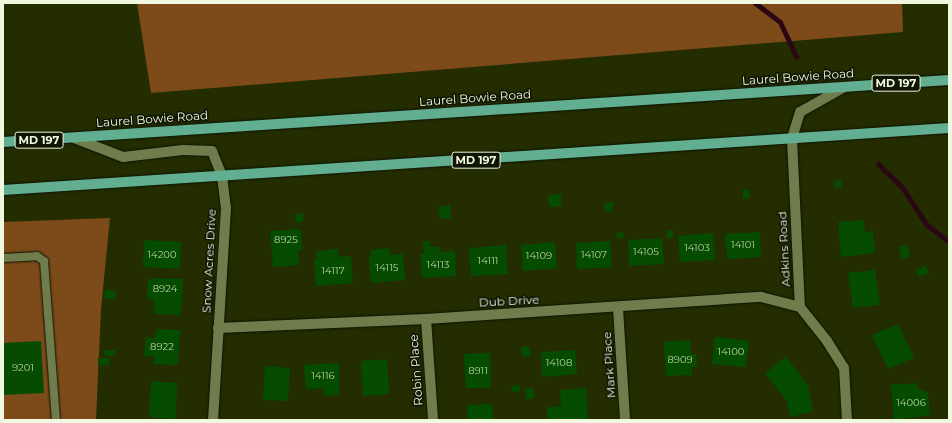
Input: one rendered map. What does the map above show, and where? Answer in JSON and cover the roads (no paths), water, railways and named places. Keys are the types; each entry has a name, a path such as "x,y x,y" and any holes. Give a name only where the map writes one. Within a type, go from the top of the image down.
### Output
{"main road":[{"name":"Laurel Bowie Road","path":"3,142 949,80"},
{"name":"MD 197","path":"3,190 949,128"}],"street":[{"name":"Adkins Road","path":"800,307 792,139 800,112 843,88"},
{"name":"Snow Acres Drive","path":"74,138 123,157 183,150 212,151 222,176 226,228 218,328 213,420"},
{"name":"Dub Drive","path":"218,328 426,319 618,308 761,297 800,307"},
{"path":"800,307 828,341 844,368 847,420"},
{"name":"Mark Place","path":"618,308 625,420"},
{"name":"Robin Place","path":"426,319 432,420"}],"lane":[{"path":"3,258 37,256 44,261 56,420"}],"waterway":[{"path":"755,3 780,22 796,56"},
{"path":"878,164 902,187 926,224 949,242"}]}
